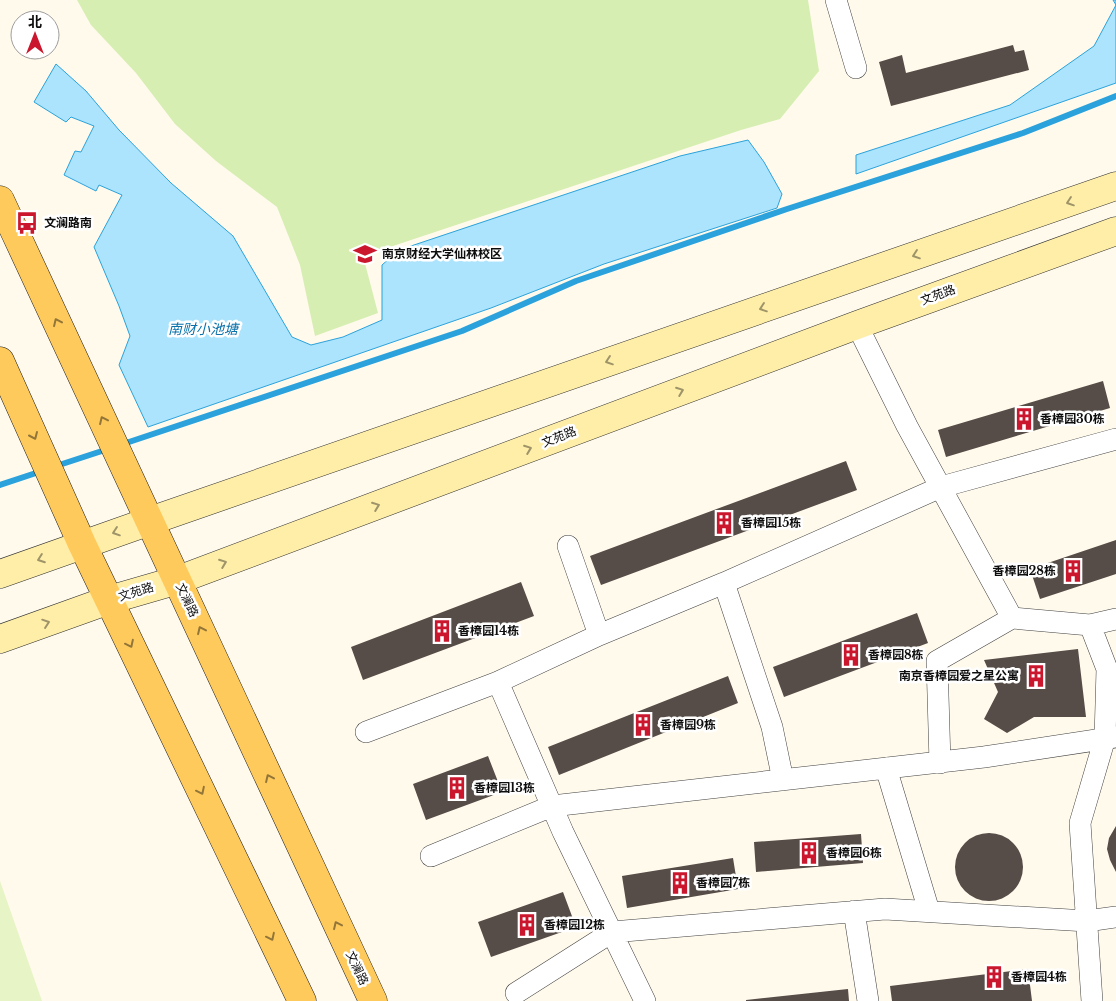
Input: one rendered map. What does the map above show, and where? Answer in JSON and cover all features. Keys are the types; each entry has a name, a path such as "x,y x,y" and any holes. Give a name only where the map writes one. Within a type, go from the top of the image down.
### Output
{"main road":[{"path":"0,574 150,520 1116,186"},
{"name":"文澜路","path":"0,200 373,1001"},
{"name":"文苑路","path":"0,639 109,600 178,580 857,325 1116,231"},
{"path":"0,361 82,544 302,1001"}],"street":[{"path":"836,0 856,68"},
{"path":"857,325 907,426 1012,618"},
{"path":"366,732 498,682 599,635 724,583 941,488 1116,438"},
{"path":"568,546 599,635"},
{"path":"724,583 772,727 783,780"},
{"path":"940,763 937,661 1012,618 1090,624 1116,619"},
{"path":"1090,624 1108,669 1111,738 1080,823 1092,1001"},
{"path":"498,682 563,832 645,1001"},
{"path":"431,856 552,806 940,763 1111,738"},
{"path":"886,768 929,911"},
{"path":"516,993 612,932 885,909 1087,921 1116,917"},
{"path":"854,911 868,1001"}],"green space":[{"path":"77,0 808,0 819,71 780,119 741,130 363,256 378,313 315,336 300,265 277,207 216,161 175,124 136,73 91,25"},
{"path":"0,881 42,1001 0,1001"}],"water":[{"path":"1116,5 1116,83 856,174 856,155 1010,105 1094,46"},
{"name":"南财小池塘","path":"56,64 86,91 119,130 171,183 233,236 292,337 311,345 343,337 382,320 382,265 399,250 680,156 748,140 764,162 782,194 777,208 604,264 491,308 148,427 119,365 130,336 94,247 122,195 99,185 96,191 64,175 75,151 81,152 94,126 71,117 66,122 34,102"}],"building":[{"path":"1013,45 1015,52 1024,50 1029,70 891,106 879,62 902,55 906,73"},
{"name":"香樟园30栋","path":"1103,381 1110,408 946,457 938,430"},
{"name":"香樟园15栋","path":"846,461 857,490 601,585 590,556"},
{"name":"香樟园28栋","path":"1116,540 1116,574 1040,599 1030,569"},
{"name":"香樟园14栋","path":"521,582 534,616 363,680 351,647"},
{"name":"香樟园8栋","path":"917,613 928,643 784,697 773,667"},
{"name":"南京香樟园爱之星公寓","path":"1078,649 1086,717 1034,717 1007,733 984,719 998,692 984,660"},
{"name":"香樟园9栋","path":"728,676 738,703 559,775 548,747"},
{"name":"香樟园13栋","path":"488,756 502,792 426,820 413,784"},
{"path":"1116,826 1116,872 1107,849 1109,838"},
{"path":"989,833 1002,836 1013,843 1020,854 1023,867 1020,880 1013,891 1002,898 989,901 976,898 965,891 958,880 955,867 958,854 965,843 976,836"},
{"name":"香樟园6栋","path":"861,834 863,863 756,872 754,842"},
{"name":"香樟园7栋","path":"733,858 738,889 627,908 622,876"},
{"name":"香樟园12栋","path":"563,892 576,927 491,957 478,922"},
{"name":"香樟园4栋","path":"1028,969 1032,1001 892,1001 890,986"},
{"path":"848,989 849,1001 746,1001 746,1000"}],"waterway":[{"path":"120,445 462,331 576,281 787,209 1023,133 1116,96"},
{"path":"53,467 108,449"},
{"path":"0,485 42,471"}],"place":[{"name":"文澜路南","path":"27,223"},
{"name":"南京财经大学仙林校区","path":"365,254"},
{"name":"香樟园30栋","path":"1024,419"},
{"name":"香樟园15栋","path":"724,523"},
{"name":"香樟园28栋","path":"1073,571"},
{"name":"香樟园14栋","path":"442,631"},
{"name":"香樟园8栋","path":"851,655"},
{"name":"南京香樟园爱之星公寓","path":"1036,676"},
{"name":"香樟园9栋","path":"643,725"},
{"name":"香樟园13栋","path":"457,788"},
{"name":"香樟园6栋","path":"809,853"},
{"name":"香樟园7栋","path":"680,883"},
{"name":"香樟园12栋","path":"527,925"},
{"name":"香樟园4栋","path":"994,977"}]}
